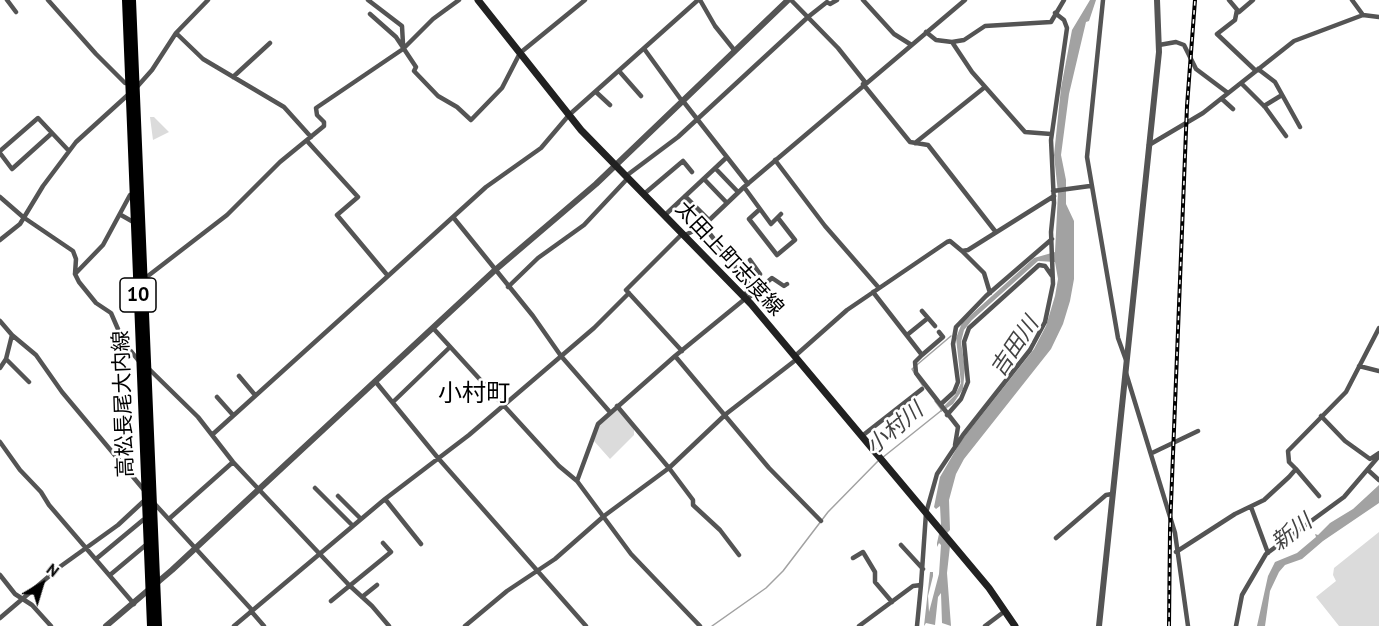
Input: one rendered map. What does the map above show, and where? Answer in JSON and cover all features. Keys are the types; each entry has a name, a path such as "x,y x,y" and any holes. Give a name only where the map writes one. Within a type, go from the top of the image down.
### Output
{"main road":[{"name":"高松長尾大内線","path":"126,0 141,282 153,587 151,626"},
{"name":"高松長尾大内線","path":"132,0 131,88 134,194 141,282"},
{"name":"太田上町志度線","path":"478,0 569,115 746,298 926,513 1015,626"},
{"name":"高松長尾大内線","path":"143,364 148,544 158,626"}],"street":[{"path":"8,0 16,12"},
{"path":"48,0 96,54 131,88"},
{"path":"0,240 20,224 69,151 152,70 176,33 208,0"},
{"path":"368,0 402,26 403,47"},
{"path":"141,282 227,215 280,162 309,139 324,124 317,115 316,108 403,47 433,19 459,0"},
{"path":"370,14 396,37 416,67 414,71 438,96 457,107 471,120 502,88 520,53 585,0"},
{"path":"213,434 486,187 534,153 569,115 645,50 697,0 735,51"},
{"path":"106,626 153,587 495,271 615,165 790,0 808,17 914,144 928,145 995,231"},
{"path":"508,287 538,258 584,225 627,177 697,118 808,17 827,2 830,4 837,0"},
{"path":"863,0 894,34 909,44"},
{"path":"682,351 626,290 647,267 684,234 703,225 909,44 965,0"},
{"path":"926,32 936,40 952,42 964,40 985,26 1051,22 1064,0"},
{"path":"1103,0 1087,157 1090,186 1118,338 1126,360"},
{"path":"1099,626 1159,45 1157,0"},
{"path":"1230,0 1239,12 1253,0"},
{"path":"1352,0 1363,15"},
{"path":"1237,9 1235,20 1217,34 1257,70 1269,77 1300,127"},
{"path":"917,626 926,513 937,474 955,446 1035,342 1048,311 1052,276 1052,134 1067,28 1065,20 1055,13"},
{"path":"1149,145 1222,99 1294,41 1363,15 1379,17"},
{"path":"176,33 203,59 285,107 358,197 337,215 388,276"},
{"path":"952,42 985,87 1025,132 1052,134"},
{"path":"234,77 270,43"},
{"path":"1159,45 1181,43 1191,55 1196,69 1228,93"},
{"path":"645,50 727,157 771,224 780,216 795,240 777,255 749,219 760,209"},
{"path":"619,71 641,96"},
{"path":"1241,83 1264,106 1286,136"},
{"path":"914,144 985,87"},
{"path":"596,92 610,105"},
{"path":"1264,106 1282,95"},
{"path":"1222,99 1233,109"},
{"path":"52,133 12,169 0,152 38,118 69,151"},
{"path":"665,215 727,157"},
{"path":"775,160 825,226 879,288"},
{"path":"644,194 683,161 692,172"},
{"path":"715,168 738,192"},
{"path":"704,179 727,203"},
{"path":"962,251 968,250 1053,193 1090,186"},
{"path":"75,274 103,245 130,195 134,194"},
{"path":"685,196 709,220"},
{"path":"0,197 23,217 73,251 76,259 75,274 91,297 111,313 124,343 143,364 162,379 213,434 233,462 389,626"},
{"path":"121,215 135,223"},
{"path":"453,217 561,356 609,411"},
{"path":"703,225 752,288 746,298"},
{"path":"465,626 507,591 538,571 604,516 669,468 726,414 796,357 847,310 947,242 950,241 962,251 984,273 988,294 994,305"},
{"path":"942,405 954,392 958,382 953,344 956,327 988,294 1052,242"},
{"path":"741,274 751,262 760,274"},
{"path":"946,414 961,399 968,382 964,350 965,334 975,321 1039,265 1046,266 1052,276"},
{"path":"577,481 598,424 609,411 772,278 784,286 787,284"},
{"path":"873,292 922,355"},
{"path":"234,626 385,499 504,406 629,293"},
{"path":"922,311 934,326"},
{"path":"907,335 928,318"},
{"path":"0,321 12,335 36,355 62,392 148,498 170,518 264,626"},
{"path":"433,328 559,466 577,481 631,554 700,626"},
{"path":"1319,496 1289,462 1288,452 1346,392 1379,328"},
{"path":"939,332 943,337 922,355 915,365 921,380 958,427 955,446"},
{"path":"0,368 6,359 12,335"},
{"path":"393,402 450,346"},
{"path":"675,356 769,468 821,521"},
{"path":"6,359 29,382"},
{"path":"1359,366 1379,371"},
{"path":"1125,372 1175,533 1186,625"},
{"path":"239,376 255,395"},
{"path":"375,381 438,458 586,626"},
{"path":"862,436 922,389"},
{"path":"217,397 233,415"},
{"path":"617,406 669,468 693,500 693,505 720,530 739,555"},
{"path":"1321,416 1345,441 1370,459 1379,455"},
{"path":"1152,453 1198,430"},
{"path":"0,442 134,604"},
{"path":"1236,626 1247,585 1268,553 1344,497 1369,471 1379,455"},
{"path":"170,518 233,462"},
{"path":"1176,552 1235,514 1264,500 1296,469"},
{"path":"1369,471 1379,480"},
{"path":"315,488 353,526"},
{"path":"1056,538 1106,495 1112,494"},
{"path":"338,496 361,519"},
{"path":"0,618 61,566 87,548 148,498"},
{"path":"385,499 421,544"},
{"path":"1251,507 1268,553"},
{"path":"96,559 143,520"},
{"path":"331,601 391,552 383,543"},
{"path":"110,575 148,544"},
{"path":"901,545 922,569"},
{"path":"853,558 863,552 875,572 875,582 892,602"},
{"path":"0,575 51,626"},
{"path":"362,597 376,585"},
{"path":"859,626 913,586 921,585"},
{"path":"985,626 1005,611"}],"shaded area":[{"path":"1090,0 1096,0 1089,21 1086,22 1069,94 1061,155 1066,180 1066,204 1074,221 1074,279 1070,301 1063,324 1051,349 964,459 956,474 949,500 950,530 947,533 950,546 947,573 951,626 942,623 941,593 938,597 935,625 926,623 924,626 930,572 933,572 933,576 928,596 929,612 939,574 941,545 939,543 937,547 937,543 941,525 940,506 936,509 934,507 940,477 961,441 1034,349 1046,326 1055,296 1058,279 1055,262 1038,261 972,320 964,330 961,342 965,368 963,389 953,404 941,412 940,410 955,395 961,383 956,338 962,323 1034,258 1055,252 1058,193 1054,155 1061,88 1072,30"},
{"path":"150,117 154,117 169,132 153,140"},
{"path":"617,408 634,429 634,435 610,459 594,441 598,425"},
{"path":"1379,485 1379,503 1323,541 1302,559 1285,565 1270,591 1265,626 1257,626 1268,576 1275,562 1297,553 1316,537 1315,534 1318,535 1330,523 1353,509"},
{"path":"1379,532 1379,626 1339,626 1316,597 1336,581 1333,575 1334,568"}],"waterway":[{"path":"923,386 912,369 951,336"},
{"path":"935,401 941,409"},
{"name":"小村川","path":"882,458 942,410"},
{"name":"小村川","path":"712,626 766,588 783,571 828,512 878,461"}],"railway":[{"path":"1169,626 1170,529 1187,106 1195,0"}],"district":[{"name":"小村町","path":"474,394"}],"water label":[{"name":"吉田川","path":"1015,347"},
{"name":"新川","path":"1292,533"}]}
